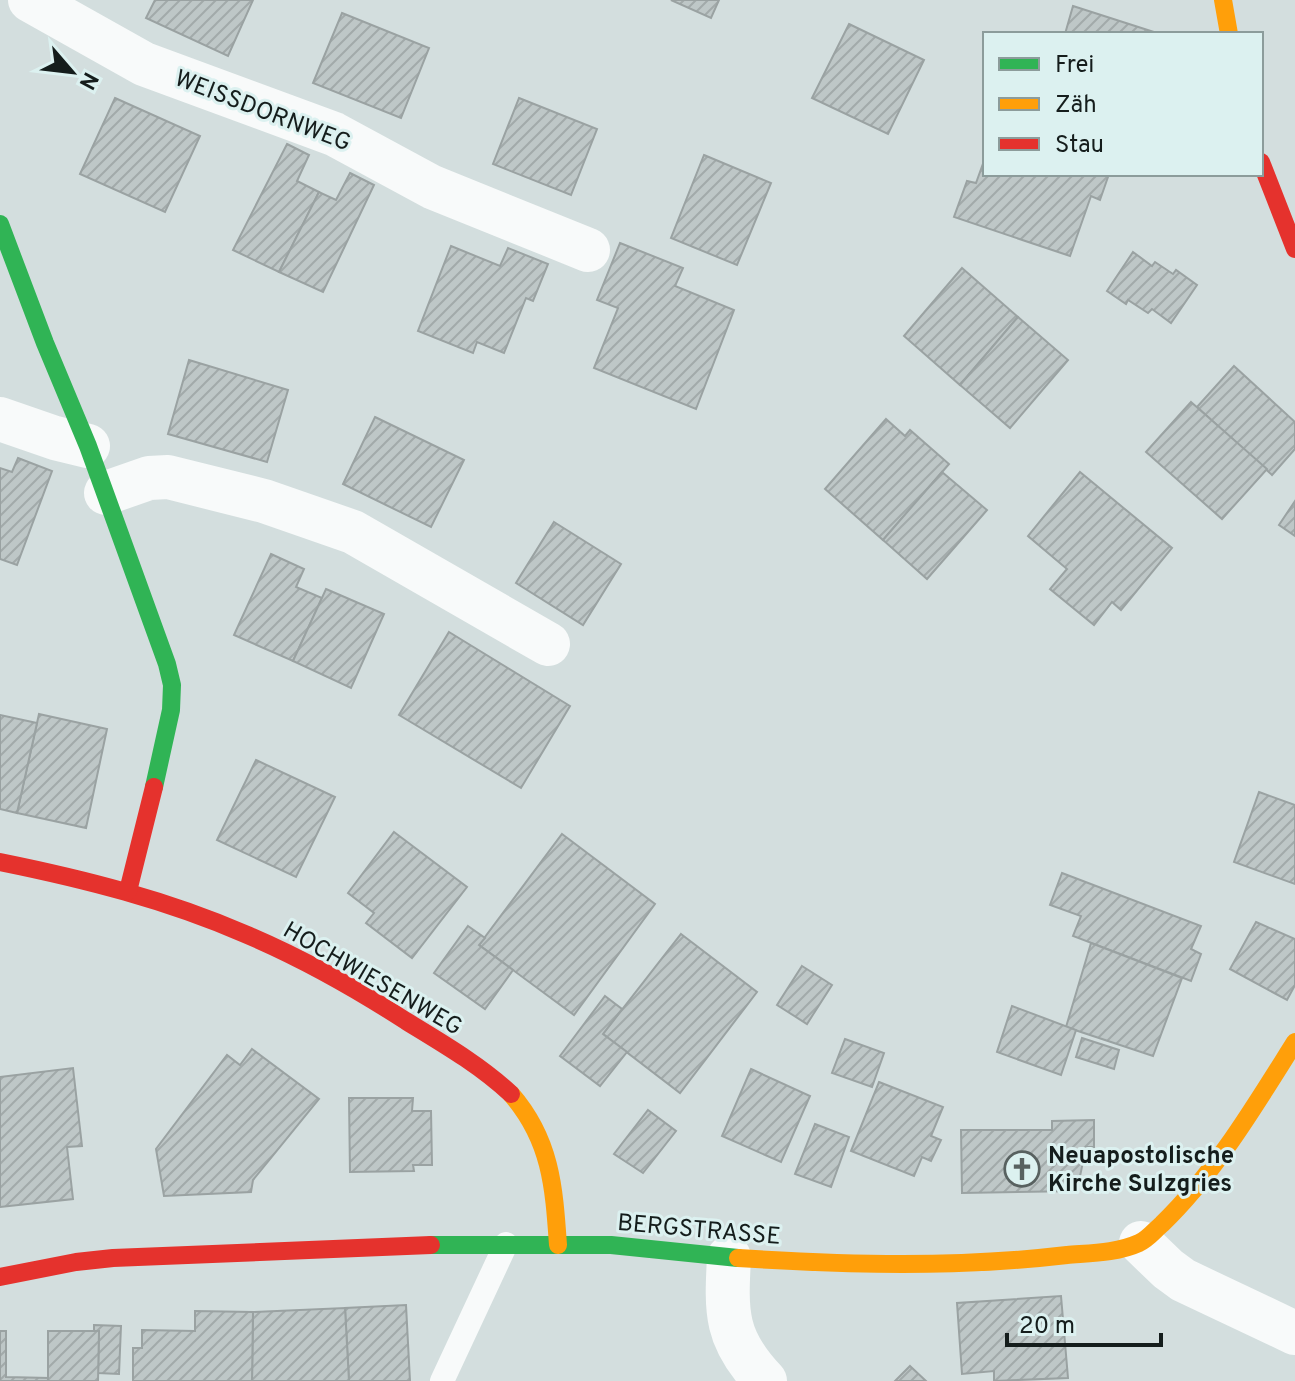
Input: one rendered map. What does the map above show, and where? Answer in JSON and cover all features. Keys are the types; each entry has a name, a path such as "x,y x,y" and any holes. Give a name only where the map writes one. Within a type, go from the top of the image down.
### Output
{"street":[{"name":"WEISSDORNWEG","path":"30,0 144,64 334,134 432,187 588,250"},
{"path":"1223,0 1229,32"},
{"path":"1263,168 1295,249"},
{"path":"0,224 106,493 172,685 171,710 128,891"},
{"path":"0,419 88,446"},
{"path":"106,493 149,478 168,477 264,501 320,520 353,532 548,644"},
{"name":"HOCHWIESENWEG","path":"0,862 128,891 242,933 312,965 378,1003 493,1077 525,1110 545,1147 551,1170 558,1245"},
{"path":"1295,1042 1255,1105 1200,1181 1173,1213 1141,1243 1183,1280 1295,1333"},
{"name":"BERGSTRASSE","path":"0,1277 76,1262 145,1256 409,1245 611,1245 805,1262 945,1265 1078,1255 1141,1243"},
{"path":"729,1257 727,1301 730,1326 744,1356 765,1381"}],"lane":[{"path":"442,1381 506,1244"}],"building":[{"path":"155,0 253,0 228,56 146,18"},
{"path":"671,0 719,0 711,18"},
{"path":"1073,6 1154,32 1066,32"},
{"path":"342,13 429,48 401,118 313,83"},
{"path":"849,24 924,60 888,134 812,98"},
{"path":"115,98 200,136 165,212 80,174"},
{"path":"519,98 597,129 571,195 493,164"},
{"path":"287,144 309,155 297,181 319,192 279,272 233,250"},
{"path":"704,155 771,183 737,265 671,238"},
{"path":"983,164 983,176 1108,176 1100,200 1091,196 1070,256 954,217 967,181 976,183"},
{"path":"350,173 374,185 323,292 279,272 319,192 336,200"},
{"path":"620,243 683,268 675,286 734,310 696,409 594,368 618,308 597,300"},
{"path":"451,246 500,266 508,248 548,264 533,301 526,298 504,353 477,342 473,353 418,331"},
{"path":"1133,252 1152,266 1155,262 1173,274 1176,270 1197,285 1171,323 1152,309 1148,313 1128,300 1126,304 1107,291"},
{"path":"962,268 1018,317 960,385 904,336"},
{"path":"1018,317 1068,360 1010,428 960,385"},
{"path":"189,360 288,390 267,462 168,434"},
{"path":"1234,366 1295,422 1295,449 1272,475 1197,407"},
{"path":"1191,402 1267,469 1222,519 1146,452"},
{"path":"375,417 464,460 431,527 343,484"},
{"path":"886,419 905,436 910,430 949,464 883,540 825,489"},
{"path":"18,458 52,471 17,565 0,559 0,468 12,472"},
{"path":"942,472 987,510 927,579 883,540"},
{"path":"1080,472 1172,548 1121,610 1112,602 1094,625 1050,589 1067,569 1028,536"},
{"path":"1295,501 1295,536 1279,525"},
{"path":"554,522 621,564 583,625 516,583"},
{"path":"271,554 304,569 296,587 322,598 293,661 234,635"},
{"path":"326,589 384,614 351,688 293,661"},
{"path":"449,632 570,706 521,788 399,715"},
{"path":"39,714 107,729 86,828 17,813"},
{"path":"0,715 37,723 17,813 0,809"},
{"path":"256,760 335,797 296,877 217,840"},
{"path":"1259,792 1295,805 1295,884 1234,862"},
{"path":"394,832 467,887 412,958 366,923 374,913 348,893"},
{"path":"562,834 655,904 574,1015 479,945"},
{"path":"1062,873 1201,926 1191,949 1201,954 1191,981 1073,936 1081,916 1050,905"},
{"path":"1256,922 1295,939 1295,985 1287,1000 1230,969"},
{"path":"468,926 485,938 479,945 513,970 485,1009 434,973"},
{"path":"681,934 757,992 680,1093 603,1034"},
{"path":"1091,943 1182,978 1153,1056 1066,1027"},
{"path":"802,966 832,985 807,1024 777,1005"},
{"path":"605,996 622,1009 603,1034 627,1052 600,1086 560,1056"},
{"path":"1012,1006 1076,1030 1061,1075 997,1052"},
{"path":"1082,1038 1119,1050 1114,1069 1076,1057"},
{"path":"845,1039 884,1053 872,1087 832,1073"},
{"path":"252,1049 319,1099 253,1180 251,1192 164,1196 156,1149 227,1055 240,1065"},
{"path":"73,1068 82,1146 67,1147 73,1199 0,1207 0,1077"},
{"path":"751,1069 810,1096 781,1162 722,1136"},
{"path":"879,1082 943,1107 931,1136 941,1140 931,1161 922,1157 914,1176 851,1151"},
{"path":"349,1098 413,1098 412,1111 431,1111 432,1165 413,1165 414,1171 350,1172"},
{"path":"648,1110 676,1131 643,1173 614,1154"},
{"name":"Neuapostolische Kirche Sulzgries","path":"1094,1120 1094,1147 1086,1147 1077,1191 962,1193 961,1130 1052,1130 1052,1121"},
{"path":"815,1124 849,1137 831,1187 795,1174"},
{"path":"1061,1296 1068,1378 994,1381 994,1371 962,1374 957,1303"},
{"path":"406,1305 410,1381 349,1381 345,1308"},
{"path":"345,1308 349,1381 252,1381 253,1312"},
{"path":"195,1311 253,1312 252,1381 133,1381 133,1348 142,1348 142,1330 195,1331"},
{"path":"94,1325 121,1326 119,1374 98,1373 99,1331 94,1331"},
{"path":"0,1331 6,1331 6,1377 49,1378 48,1381 0,1381"},
{"path":"48,1331 99,1331 98,1381 48,1381"},
{"path":"910,1366 926,1381 895,1381"}],"traffic: fast":[{"path":"0,224 88,446 167,664 172,685 171,710 154,787"},
{"path":"431,1245 611,1245 738,1258"}],"traffic: slow":[{"path":"1223,0 1229,32"},
{"path":"738,1258 861,1264 944,1264 1113,1251 1142,1242 1200,1183 1234,1137 1295,1042"},
{"path":"511,1094 535,1129 548,1165 558,1245"}],"traffic: jam":[{"path":"1263,167 1295,249"},
{"path":"128,891 154,787"},
{"path":"0,862 94,883 155,901 266,943 328,974 387,1009 474,1064 511,1094"},
{"path":"0,1277 113,1258 431,1245"}],"place":[{"name":"Neuapostolische Kirche Sulzgries","path":"1022,1169"}]}
